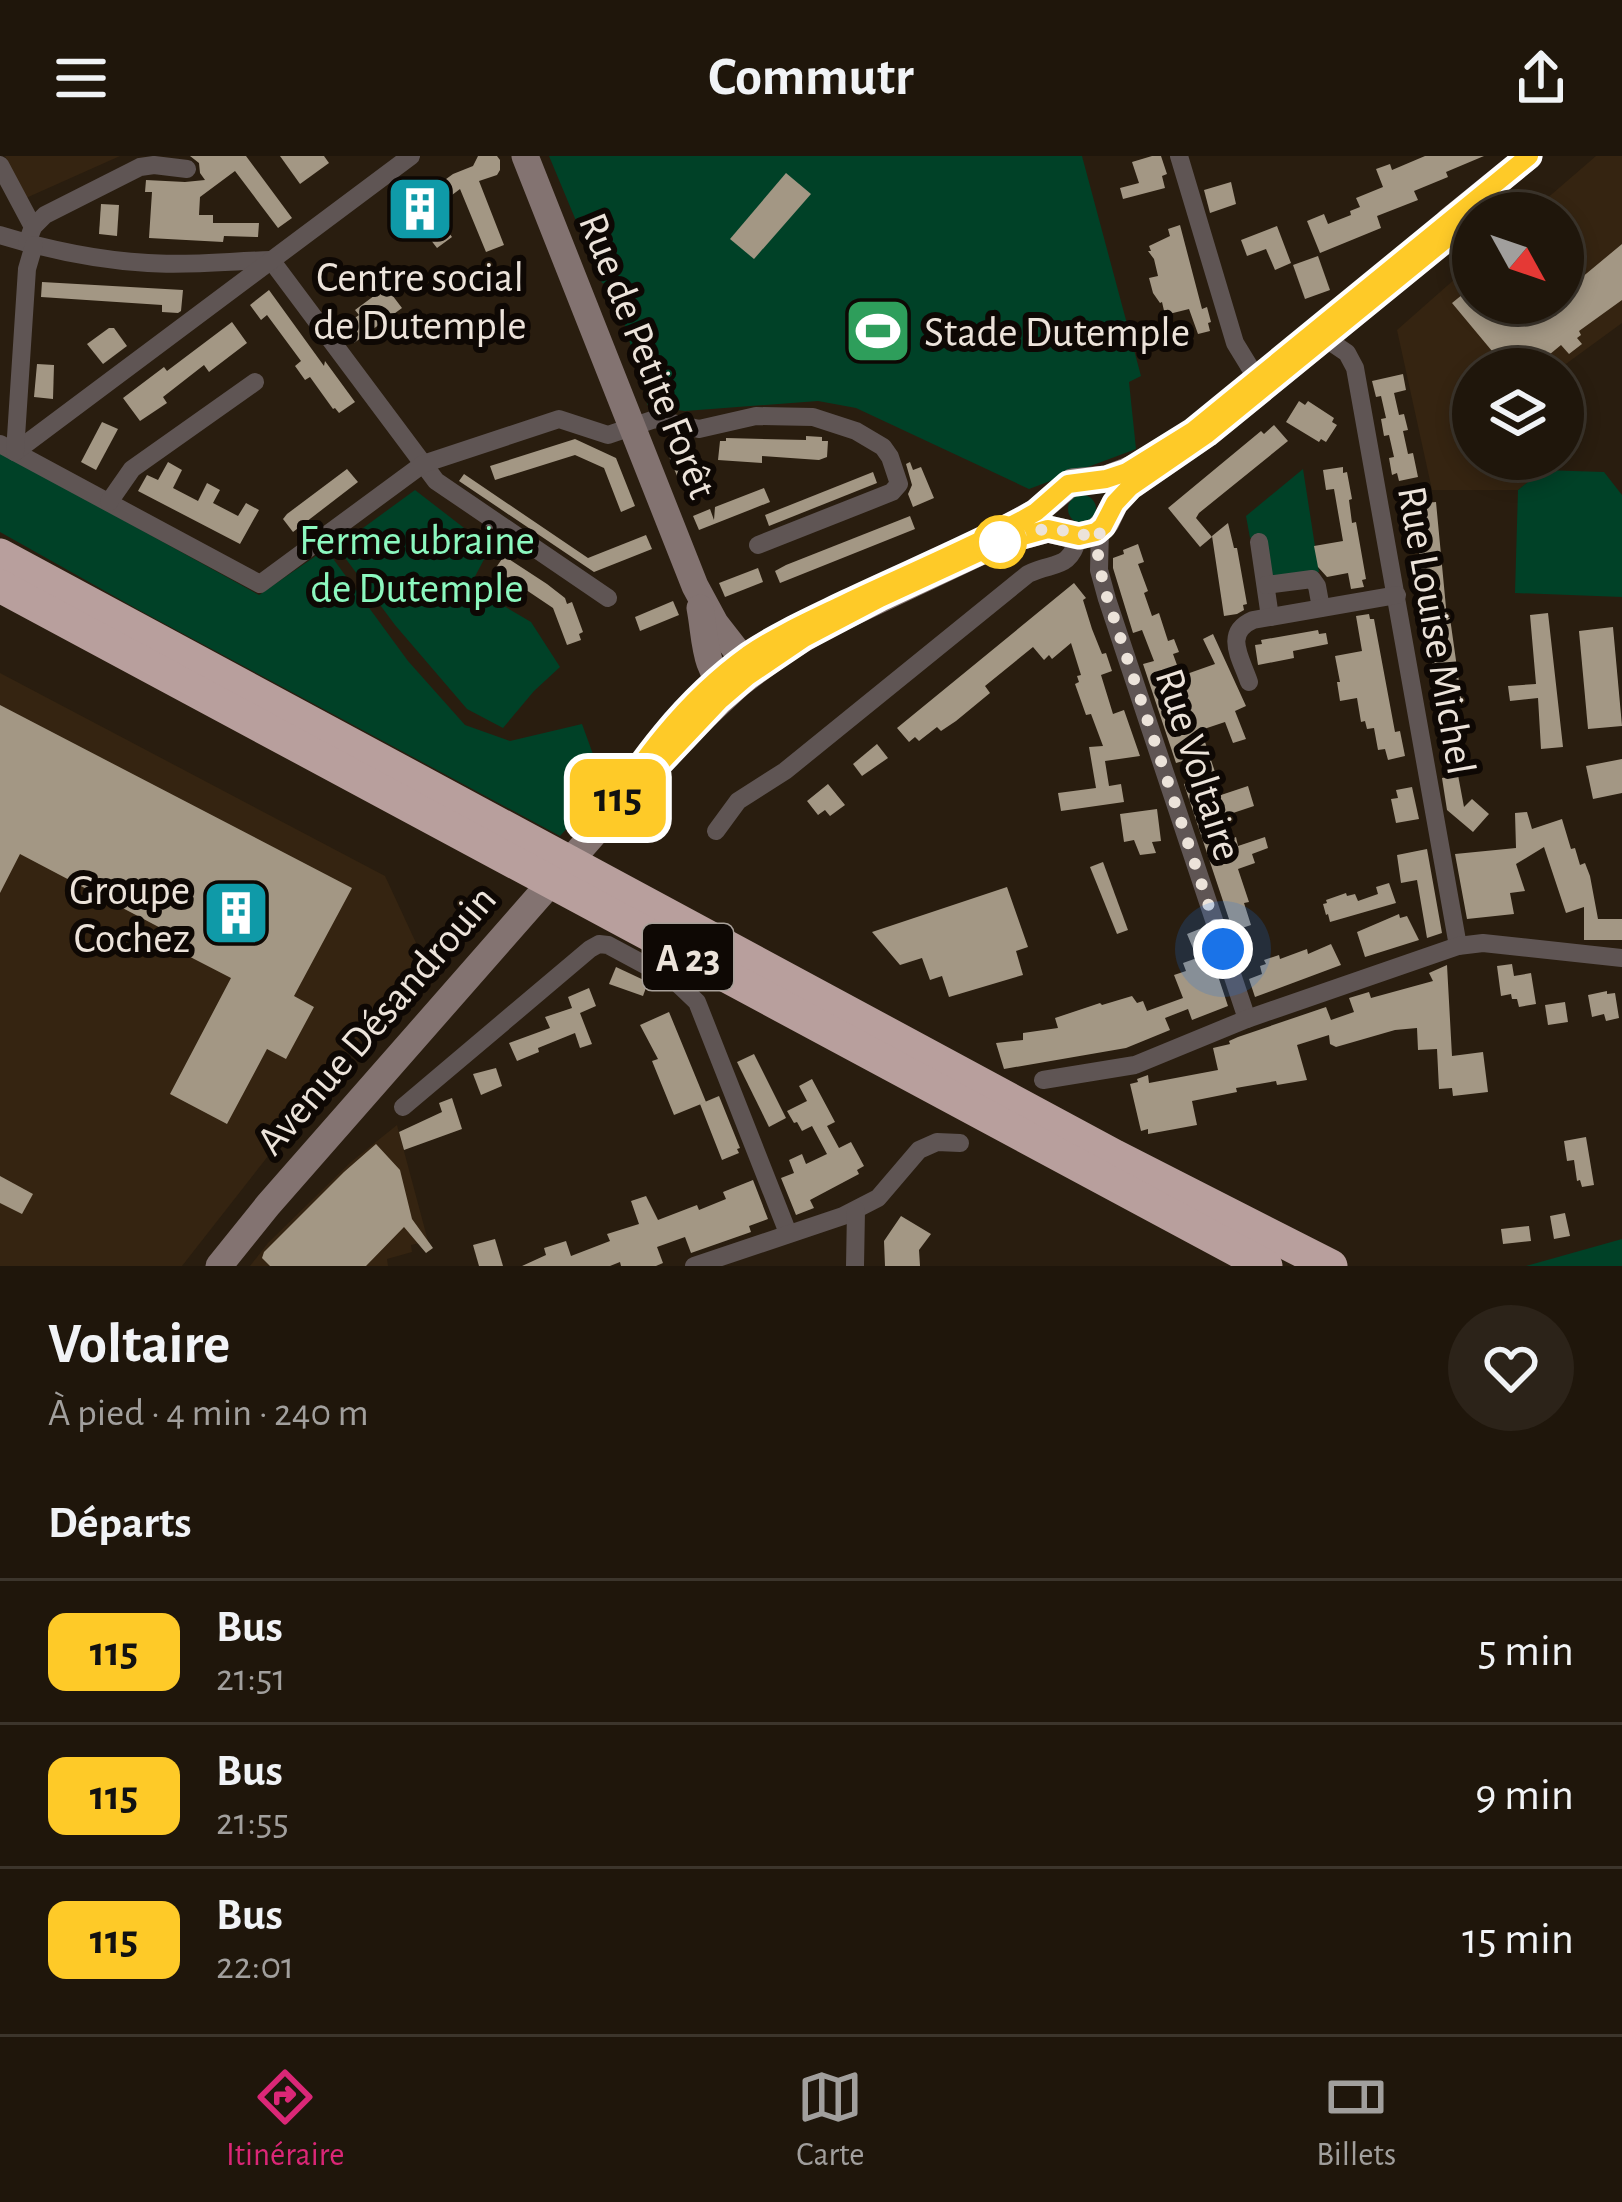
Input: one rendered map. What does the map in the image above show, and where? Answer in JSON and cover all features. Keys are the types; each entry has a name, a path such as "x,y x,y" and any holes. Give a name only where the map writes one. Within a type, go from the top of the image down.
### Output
{"highway":[{"name":"A 23","path":"0,555 1114,1156 1331,1266"},
{"name":"A 23","path":"0,586 15,601 1266,1266"},
{"path":"1092,1174 1170,1233 1229,1266"}],"main road":[{"name":"Rue de Petite Forêt","path":"525,156 734,677"},
{"path":"1088,527 1055,517 1058,494 1072,482 1117,476 1193,431 1529,156"},
{"path":"1503,192 1547,156"},
{"path":"1088,527 1130,487 1207,434 1452,234"},
{"path":"1088,527 1106,494 1092,482"},
{"name":"Avenue Désandrouin","path":"219,1266 268,1204 734,677 799,625 1022,520 1058,494"},
{"name":"Avenue Désandrouin","path":"734,677 880,598 1001,542 1048,529 1088,527"}],"street":[{"path":"8,448 411,156"},
{"path":"1179,156 1235,343 1257,379"},
{"path":"0,165 31,238"},
{"path":"8,448 26,269 31,238 45,215 140,167 187,169"},
{"path":"0,235 31,238 92,258 148,263 271,260"},
{"path":"271,260 446,490 608,598"},
{"name":"Rue Louise Michel","path":"1324,338 1347,353 1355,368 1458,946"},
{"path":"109,502 137,464 255,382"},
{"path":"8,448 260,584 423,464 559,419 608,435 655,418 699,429 744,417 795,415 856,431 888,454 898,478 895,490 758,545"},
{"path":"716,831 738,801 785,771 1028,574 1070,558 1088,527"},
{"name":"Rue Voltaire","path":"1088,527 1107,599 1247,1019"},
{"path":"1259,542 1270,617"},
{"path":"1266,584 1312,579 1321,608"},
{"path":"1249,682 1237,631 1249,622 1397,595"},
{"path":"1043,1080 1127,1068 1247,1019 1458,946 1483,943 1622,958"},
{"path":"403,1107 590,949 608,945 675,981 697,1002 788,1233"},
{"path":"694,1266 856,1210 878,1198 919,1150 937,1142 960,1143"},
{"path":"855,1266 856,1210"}],"shaded area":[{"path":"5,156 120,156 26,198"},
{"path":"1596,156 1622,156 1622,323 1584,351 1452,348 1452,480 1531,480 1518,490 1432,490 1397,330 1452,282 1452,324 1584,324 1584,192 1554,192"},
{"path":"0,673 385,876 423,958 182,1266 0,1266"},
{"path":"397,1125 428,1241 411,1245 412,1252 387,1259 388,1266 250,1266 351,1162"}],"green space":[{"name":"Stade Dutemple","path":"549,156 1082,156 1141,376 1129,382 1136,449 1029,489 856,408 818,401 685,411 648,406 614,287 602,283"},
{"path":"0,452 259,595 326,549 408,661 465,725 510,741 582,724 605,787 560,836 137,609 0,532"},
{"path":"1303,469 1319,572 1278,579 1261,536 1250,538 1246,516"},
{"path":"1584,471 1604,472 1622,495 1622,597 1515,593 1518,490 1530,480 1584,480"},
{"name":"Ferme ubraine de Dutemple","path":"415,490 490,548 470,586 531,622 560,667 503,728 467,709 337,547"},
{"path":"1082,495 1092,499 1096,509 1092,519 1082,523 1072,519 1068,509 1072,499"},
{"path":"1622,1239 1622,1266 1526,1266"}],"building":[{"path":"190,156 246,156 292,218 278,228 235,171 200,197 199,215 213,215 213,223 259,223 258,237 224,236 223,242 149,238 152,192 145,192 146,180 205,180 199,163"},
{"path":"280,156 324,156 329,163 300,184"},
{"path":"478,156 500,160 497,175 479,181 504,245 486,252 460,189 432,210 452,237 437,248 406,208 453,174 473,166"},
{"path":"1161,156 1167,174 1162,176 1165,188 1123,199 1120,188 1139,183 1132,162"},
{"path":"1425,156 1484,156 1414,191 1418,200 1377,216 1381,228 1320,253 1307,221 1324,214 1328,224 1351,215 1350,211 1360,207 1356,198 1383,187 1376,169 1390,164 1392,170"},
{"path":"786,173 811,194 754,259 730,239"},
{"path":"1231,182 1236,204 1210,213 1204,190"},
{"path":"101,204 119,205 117,236 99,234"},
{"path":"1180,225 1202,309 1207,307 1211,322 1210,331 1198,334 1189,309 1165,315 1149,278 1158,276 1149,246"},
{"path":"1277,226 1291,263 1275,270 1266,249 1247,256 1241,240"},
{"path":"1622,244 1622,300 1579,331 1582,344 1577,348 1490,348 1470,324 1584,324 1584,276"},
{"path":"1318,256 1330,290 1305,299 1293,265"},
{"path":"42,282 183,290 181,311 162,312 162,305 41,297"},
{"path":"386,287 402,308 354,343 342,327 359,315 355,310"},
{"path":"269,290 355,402 339,413 310,377 305,380 295,366 301,361 267,315 261,320 250,305"},
{"path":"232,322 247,343 209,372 204,365 163,397 167,403 140,421 123,398"},
{"path":"109,328 127,346 103,364 87,344"},
{"path":"37,364 54,365 53,399 34,397"},
{"path":"1403,374 1406,390 1394,393 1399,415 1404,414 1408,454 1413,453 1418,477 1399,481 1397,473 1392,475 1389,458 1394,457 1381,419 1386,418 1372,381"},
{"path":"1299,401 1305,405 1308,401 1334,418 1337,425 1326,442 1286,422"},
{"path":"102,422 118,429 96,470 81,462"},
{"path":"1274,425 1288,441 1199,513 1196,518 1212,537 1200,547 1168,508"},
{"path":"806,436 828,441 827,457 762,456 762,463 718,460 720,441 726,438 806,440"},
{"path":"675,437 691,441 687,451 696,482 682,488 668,454"},
{"path":"575,439 616,458 635,506 621,512 604,468 575,455 495,480 490,466"},
{"path":"168,462 182,470 173,488 198,501 207,483 220,490 213,503 238,516 246,503 259,510 240,544 138,491 147,475 158,480"},
{"path":"910,462 913,470 921,467 934,498 913,507 906,464"},
{"path":"1343,467 1366,579 1362,580 1364,587 1351,589 1348,573 1327,577 1318,567 1314,546 1343,541 1334,489 1326,490 1323,470"},
{"path":"347,469 358,482 293,532 283,519 287,514"},
{"path":"873,472 877,483 769,526 765,515"},
{"path":"464,474 588,558 646,535 652,549 594,572 459,481"},
{"path":"764,488 770,502 699,530 693,516 710,509 714,520 715,507"},
{"path":"1436,502 1447,618 1462,703 1443,706 1428,638 1435,637 1430,605 1419,606 1418,539 1412,540 1411,525 1415,525 1414,504"},
{"path":"910,516 915,529 780,583 775,571 786,565"},
{"path":"1228,523 1247,604 1237,614 1224,616 1212,536"},
{"path":"1138,544 1144,562 1138,564 1148,591 1144,593 1152,616 1159,613 1168,641 1174,639 1179,652 1173,654 1181,676 1215,664 1203,639 1213,634 1246,706 1235,711 1246,739 1233,743 1225,722 1201,730 1215,772 1208,774 1215,797 1248,786 1254,806 1224,816 1231,839 1236,837 1238,846 1265,837 1268,848 1252,854 1255,863 1238,869 1251,925 1233,931 1184,784 1190,782 1183,761 1176,763 1143,664 1154,661 1142,630 1133,633 1113,568 1113,558"},
{"path":"504,556 547,584 567,604 572,602 583,632 581,640 567,645 553,608 495,569"},
{"path":"758,568 763,582 725,597 719,583"},
{"path":"1074,583 1086,598 1092,629 1112,671 1101,675 1113,714 1124,710 1140,756 1105,761 1109,786 1121,784 1124,802 1061,811 1058,793 1096,788 1089,747 1103,746 1075,684 1081,675 1071,643 1044,660 1033,647 985,686 990,693 956,721 909,742 897,728"},
{"path":"673,601 679,615 640,631 635,617"},
{"path":"1548,613 1563,747 1541,749 1538,698 1510,701 1508,686 1536,684 1530,615"},
{"path":"1369,614 1374,619 1395,732 1400,731 1405,756 1388,760 1385,749 1378,750 1374,728 1367,729 1365,721 1361,722 1357,698 1340,701 1337,682 1335,656 1362,651 1356,616"},
{"path":"1613,627 1622,726 1588,729 1579,631"},
{"path":"1318,630 1326,633 1328,644 1293,651 1294,658 1258,665 1255,645 1262,644 1261,640"},
{"name":"Groupe Cochez","path":"0,705 352,888 294,996 314,1007 286,1059 267,1049 227,1124 170,1094 231,978 167,945 172,934 20,854 0,893"},
{"path":"877,744 888,758 862,776 853,764"},
{"path":"1622,759 1622,793 1593,799 1586,766"},
{"path":"1458,775 1464,807 1472,799 1489,814 1473,832 1447,810 1442,778"},
{"path":"828,784 845,805 830,816 825,810 818,815 807,801"},
{"path":"1412,787 1419,819 1396,823 1391,799 1398,798 1396,790"},
{"path":"1157,809 1161,841 1152,842 1156,853 1140,855 1134,840 1124,842 1120,814"},
{"path":"1527,812 1532,829 1562,819 1571,849 1575,848 1580,865 1585,863 1590,876 1598,919 1622,919 1622,940 1584,940 1584,907 1566,913 1544,847 1516,864 1525,891 1510,893 1514,914 1467,919 1455,854 1516,848 1515,813"},
{"path":"1427,849 1442,933 1427,938 1417,880 1401,883 1397,855"},
{"path":"1103,862 1128,930 1117,934 1090,867"},
{"path":"1389,883 1396,903 1330,922 1323,904 1326,900 1346,893 1355,894 1358,901 1378,894 1376,887"},
{"path":"1007,887 1028,947 1016,951 1023,975 949,997 942,976 930,980 922,958 900,965 872,932"},
{"path":"1399,914 1400,918 1407,916 1419,940 1365,957 1357,932"},
{"path":"1202,928 1228,1006 1192,1020 1188,1009 1165,1018 1170,1030 1126,1048 1004,1069 996,1043 1058,1028 1055,1018 1132,996 1137,1003 1143,1001 1147,1011 1183,998 1174,975 1186,971 1183,963 1197,958 1187,934"},
{"path":"1331,944 1341,965 1255,997 1249,979 1262,974 1264,960 1307,949 1308,954"},
{"path":"1512,964 1514,976 1531,973 1536,1004 1519,1007 1511,994 1501,996 1497,966"},
{"path":"1447,965 1452,1056 1483,1052 1488,1092 1453,1096 1452,1088 1439,1089 1437,1049 1418,1050 1417,1028 1336,1047 1330,1044 1329,1035 1297,1045 1307,1080 1236,1088 1237,1092 1192,1101 1197,1125 1148,1134 1148,1129 1141,1131 1130,1084 1137,1079 1148,1075 1149,1083 1218,1070 1213,1048 1326,1007 1331,1020 1354,1012 1349,998 1369,992 1371,998 1433,981 1429,973"},
{"path":"616,967 648,982 643,996 609,984"},
{"path":"589,988 596,1006 580,1013 592,1044 580,1048 575,1033 517,1061 509,1043 550,1028 545,1017 572,1008 568,997"},
{"path":"1615,993 1619,1018 1592,1017 1588,995"},
{"path":"1565,1002 1568,1022 1548,1025 1545,1005"},
{"path":"669,1012 706,1102 674,1115 652,1061 658,1059 640,1025"},
{"path":"754,1054 786,1118 769,1127 737,1062"},
{"path":"496,1068 502,1086 481,1095 473,1074"},
{"path":"812,1079 835,1122 827,1126 839,1148 851,1142 864,1166 857,1170 859,1174 810,1200 814,1208 796,1215 781,1178 794,1173 789,1160 802,1154 806,1164 827,1154 812,1126 802,1131 787,1111 807,1101 799,1086"},
{"path":"719,1096 740,1148 739,1153 722,1160 700,1104"},
{"path":"452,1098 462,1129 404,1150 399,1132 442,1112 439,1103"},
{"path":"1586,1137 1594,1185 1582,1187 1574,1160 1567,1161 1564,1141"},
{"path":"376,1144 400,1170 412,1219 433,1248 426,1253 404,1227 366,1266 270,1266 262,1258 264,1252"},
{"path":"0,1176 33,1194 22,1214 0,1203"},
{"path":"753,1180 768,1219 749,1226 751,1232 691,1253 685,1237 657,1247 663,1263 656,1266 621,1266 620,1262 522,1266 546,1255 544,1248 566,1241 571,1256 610,1241 607,1234 639,1224 631,1201 646,1196 658,1220 726,1199 723,1192"},
{"path":"1565,1213 1570,1236 1554,1239 1550,1216"},
{"path":"901,1216 931,1234 919,1250 920,1266 885,1266 884,1241"},
{"path":"1529,1226 1531,1241 1503,1244 1501,1229"},
{"path":"495,1239 503,1266 479,1266 473,1245"}],"bus line":[{"name":"115","path":"1485,192 1529,156"},
{"name":"115","path":"1452,219 1193,431 1151,459 1106,479 1072,482 1022,520 799,625 751,653 662,736 598,829 719,701 804,638 1023,534 1048,529 1079,536 1096,532 1130,487 1207,434 1452,234"}],"place":[{"name":"Centre social de Dutemple","path":"420,209"},
{"name":"Stade Dutemple","path":"878,331"},
{"name":"Groupe Cochez","path":"236,913"}],"route":[{"path":"1000,542 1048,529 1083,536 1100,529 1098,556 1104,588 1223,949"}]}
